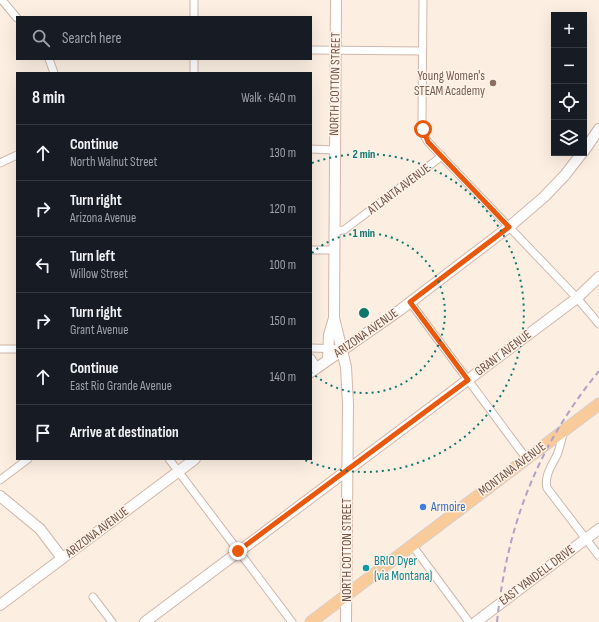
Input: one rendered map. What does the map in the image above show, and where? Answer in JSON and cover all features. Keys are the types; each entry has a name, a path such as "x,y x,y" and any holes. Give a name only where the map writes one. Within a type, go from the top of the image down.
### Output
{"main road":[{"name":"NORTH COTTON STREET","path":"336,0 334,318 346,368 346,622"},
{"name":"ARIZONA AVENUE","path":"587,146 599,129"},
{"name":"ARIZONA AVENUE","path":"314,369 410,302 509,227 549,192 580,156"},
{"name":"GRANT AVENUE","path":"145,622 577,298 599,277"},
{"path":"328,359 329,335 334,318"},
{"name":"MONTANA AVENUE","path":"311,622 599,404"},
{"name":"ARIZONA AVENUE","path":"0,605 194,460"},
{"path":"0,496 40,529 62,558"},
{"name":"EAST YANDELL DRIVE","path":"476,622 599,529"}],"street":[{"path":"2,0 16,17"},
{"path":"194,0 194,16"},
{"path":"423,0 423,129 428,142 577,298 599,324"},
{"path":"312,50 422,51"},
{"path":"49,60 54,72"},
{"path":"194,60 194,72"},
{"path":"312,149 334,150"},
{"path":"0,163 16,155"},
{"name":"ATLANTA AVENUE","path":"334,232 344,230 442,156"},
{"path":"312,250 334,250"},
{"path":"410,302 526,458"},
{"path":"312,348 342,350"},
{"path":"0,349 16,349"},
{"path":"564,430 558,453 547,477 547,488 599,556"},
{"path":"0,480 27,460"},
{"path":"170,460 292,622"},
{"path":"412,545 469,622"},
{"path":"93,597 112,622"}],"railway":[{"path":"497,622 508,553 517,520 528,489 542,458 558,429 577,400 599,371"}],"place":[{"name":"Young Women's STEAM Academy","path":"493,83"},
{"name":"Armoire","path":"423,507"},
{"name":"BRIO Dyer (via Montana)","path":"366,568"}],"route":[{"path":"238,551 468,380 410,302 509,227 428,142 423,129"}]}
